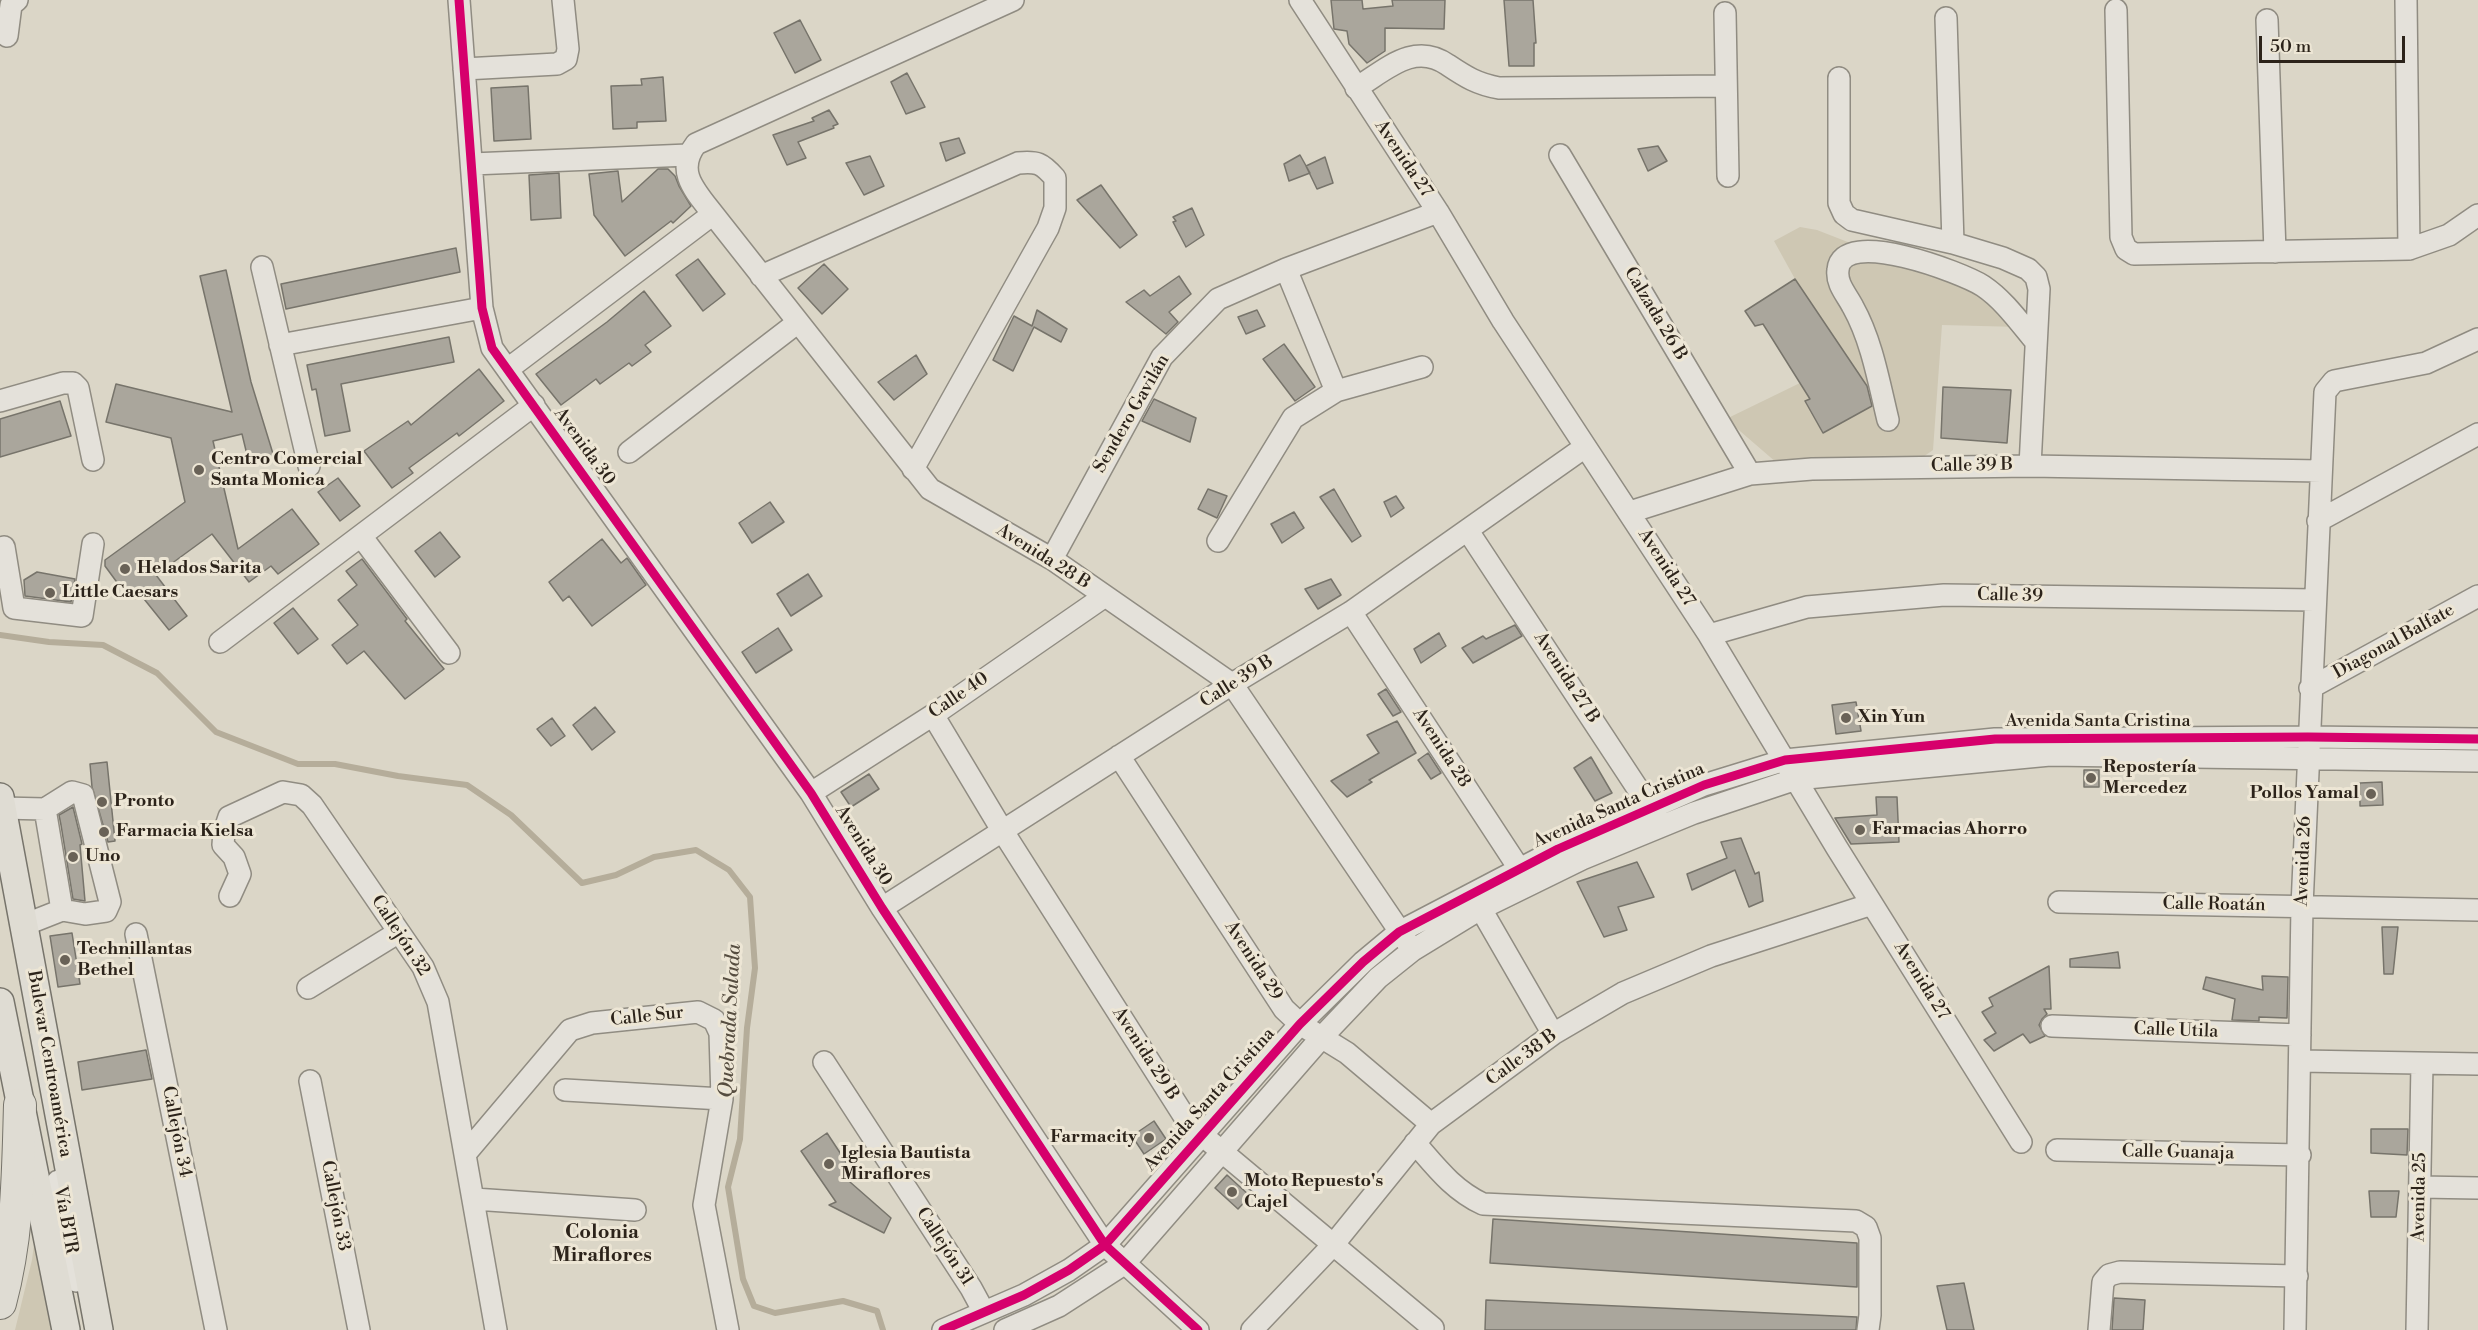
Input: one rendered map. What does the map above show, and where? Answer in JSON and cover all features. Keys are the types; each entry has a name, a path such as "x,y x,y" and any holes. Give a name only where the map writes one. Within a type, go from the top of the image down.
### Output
{"highway":[{"path":"0,1303 8,1273 17,1219 28,1118"}],"main road":[{"name":"Bulevar Centroamérica","path":"1,802 99,1330"},
{"name":"Bulevar Centroamérica","path":"0,1002 5,1048 28,1118 66,1330"},
{"path":"28,1118 72,1330"}],"street":[{"path":"7,36 11,5 17,0"},
{"name":"Avenida 30","path":"459,0 482,308 492,348 811,794 882,908 1105,1245 1198,1330"},
{"path":"464,69 557,64 566,59 568,49 563,0"},
{"path":"472,164 688,155 696,144 1013,0"},
{"name":"Avenida 27","path":"1299,0 1438,212 1503,321 1709,634 1872,904 2021,1142"},
{"path":"2406,0 2409,249"},
{"path":"2115,10 2121,237 2126,249 2134,254 2409,249 2450,235 2478,215"},
{"path":"1725,13 1728,176"},
{"path":"1946,18 1953,243"},
{"path":"2267,20 2275,252"},
{"path":"1356,88 1401,61 1423,54 1433,55 1480,85 1499,87 1725,86"},
{"path":"1839,78 1839,204 1844,214 1852,220 1953,243 2003,258 2028,269 2036,277 2038,289 2030,465"},
{"name":"Calzada 26 B","path":"1560,154 1750,474"},
{"name":"Avenida 28 B","path":"688,155 686,170 693,186 712,214 930,489 1052,559 1232,684 1413,950"},
{"path":"761,276 1018,163 1035,162 1046,168 1055,178 1056,208 1048,228 913,469"},
{"name":"Sendero Gavilán","path":"1052,559 1162,357 1218,299 1286,268 1438,212"},
{"path":"508,369 712,214"},
{"path":"1888,420 1873,360 1855,309 1838,280 1838,267 1844,258 1852,254 1888,252 1950,271 1983,286 2004,305 2036,342"},
{"path":"262,267 309,466"},
{"path":"1286,268 1335,391"},
{"path":"280,345 482,308"},
{"path":"629,452 797,322"},
{"name":"Avenida 26","path":"2295,1330 2300,1155 2302,906 2325,392 2334,381 2426,363 2478,339"},
{"path":"1218,542 1293,418 1335,391 1422,367"},
{"path":"0,401 63,383 73,383 78,388 93,460"},
{"path":"220,642 534,405"},
{"path":"2318,521 2478,434"},
{"name":"Calle 39 B","path":"882,908 1232,684 1351,612 1585,447"},
{"name":"Calle 39 B","path":"1630,512 1750,474 1812,469 2030,465 2321,471"},
{"name":"Avenida 27 B","path":"1468,531 1651,807 1661,826"},
{"path":"361,536 449,653"},
{"path":"4,547 14,609 82,616 93,544"},
{"name":"Calle 39","path":"1709,634 1807,607 1944,595 2315,600"},
{"name":"Calle 40","path":"811,794 933,715 1105,596"},
{"name":"Diagonal Balfate","path":"2310,688 2478,596"},
{"name":"Avenida 28","path":"1351,612 1525,876"},
{"name":"Avenida 29 B","path":"933,715 1002,830 1184,1116 1202,1135 1433,1328"},
{"name":"Avenida Santa Cristina","path":"943,1330 1024,1295 1069,1270 1105,1245 1300,1024 1364,962 1399,932 1476,902 1525,876 1582,858 1661,826 1796,779 2050,754 2209,758 2308,747 2478,739"},
{"name":"Avenida Santa Cristina","path":"1525,876 1558,849 1704,785 1785,760 1837,753 1995,740 2308,747 2478,761"},
{"name":"Avenida 29","path":"1119,756 1284,1009 1300,1024 1347,1053 1431,1124"},
{"path":"1,802 45,809 72,792 83,795 87,802 110,902 106,911 85,914 62,910 24,925"},
{"name":"Callejón 32","path":"230,896 240,874 234,858 224,845 230,817 283,792 301,795 312,805 423,967 438,1002 496,1330"},
{"path":"45,809 62,910"},
{"name":"Vía BTR","path":"0,862 86,1330"},
{"path":"1476,902 1553,1034"},
{"name":"Avenida Santa Cristina","path":"1005,1330 1059,1306 1124,1264 1321,1038 1378,978 1476,902"},
{"name":"Calle Roatán","path":"2059,902 2478,910"},
{"name":"Calle 38 B","path":"1252,1330 1333,1245 1431,1124 1553,1034 1623,993 1711,956 1872,904"},
{"path":"308,988 399,932"},
{"name":"Callejón 34","path":"136,934 216,1330"},
{"name":"Calle Sur","path":"466,1153 570,1030 592,1023 698,1012 714,1020 720,1033 722,1099 704,1205 728,1330"},
{"name":"Calle Utila","path":"2052,1026 2300,1035"},
{"path":"2300,1061 2478,1064"},
{"name":"Callejón 31","path":"824,1062 971,1288 984,1312"},
{"name":"Avenida 25","path":"2417,1330 2422,1064"},
{"name":"Callejón 33","path":"310,1081 359,1330"},
{"path":"565,1090 722,1099"},
{"path":"1415,1143 1443,1176 1465,1196 1483,1204 1856,1221 1866,1227 1870,1238 1868,1330"},
{"name":"Calle Guanaja","path":"2057,1150 2300,1155"},
{"path":"2420,1186 2478,1188"},
{"path":"474,1199 635,1210"},
{"path":"2099,1330 2103,1282 2109,1275 2120,1272 2297,1276"}],"shaded area":[{"path":"1800,227 1817,230 1858,246 1934,257 2020,327 1942,325 1933,450 1923,457 1777,463 1726,419 1800,383 1810,399 1805,402 1823,432 1878,403 1795,279 1774,241"},
{"path":"34,1244 51,1330 15,1330 32,1260"}],"building":[{"path":"1331,0 1362,0 1363,9 1393,6 1392,0 1445,0 1444,29 1385,28 1385,51 1367,63 1349,44 1347,31 1334,29"},
{"path":"1504,0 1533,0 1536,43 1534,43 1534,66 1509,66"},
{"path":"800,20 821,60 795,73 774,33"},
{"path":"907,73 925,107 906,114 891,82"},
{"path":"663,77 666,121 637,122 637,128 613,129 611,86 642,85 641,79"},
{"path":"528,86 531,139 494,141 491,88"},
{"path":"829,110 838,124 833,126 834,128 798,142 806,158 787,165 773,135 814,121 812,118"},
{"path":"959,138 965,153 946,161 940,143"},
{"path":"1658,146 1667,161 1648,171 1638,149"},
{"path":"1300,155 1310,173 1289,181 1284,164"},
{"path":"870,156 884,186 864,195 846,163"},
{"path":"1325,157 1333,183 1317,189 1306,166"},
{"path":"658,169 668,169 675,176 691,206 673,223 671,221 625,256 594,215 589,174 618,171 622,202"},
{"path":"559,173 561,218 531,220 529,175"},
{"path":"1101,185 1137,235 1120,248 1077,200"},
{"path":"1192,208 1204,235 1186,247 1173,222 1176,221 1173,217"},
{"path":"456,248 460,272 286,309 281,284"},
{"path":"698,259 725,294 703,311 676,275"},
{"path":"824,264 848,289 822,314 798,288"},
{"path":"226,270 251,382 274,457 249,463 242,434 213,441 238,549 292,509 319,544 278,574 271,566 249,582 212,534 156,575 187,616 169,630 136,589 127,596 105,566 105,560 185,502 171,438 106,422 116,384 232,412 200,276"},
{"path":"1179,276 1191,294 1169,312 1178,322 1166,334 1126,302 1144,290 1150,296"},
{"path":"1795,279 1867,386 1872,406 1823,433 1805,401 1810,399 1763,324 1755,326 1745,311"},
{"path":"644,291 671,326 645,345 651,352 632,366 629,363 600,384 596,379 561,405 536,374 607,322"},
{"path":"1037,310 1067,329 1061,342 1034,327 1013,371 993,360 1014,316 1032,326"},
{"path":"1257,310 1265,326 1246,334 1238,317"},
{"path":"449,337 454,362 341,384 350,431 325,436 316,389 312,390 307,365"},
{"path":"1284,344 1315,387 1295,401 1263,359"},
{"path":"916,355 927,374 894,400 878,382"},
{"path":"479,369 504,401 459,436 457,433 409,468 413,473 392,488 364,451 408,421 411,425"},
{"path":"1943,387 2011,390 2007,443 1941,438"},
{"path":"1154,399 1196,418 1190,442 1142,421"},
{"path":"60,401 71,436 0,457 0,419"},
{"path":"338,478 360,506 340,521 318,492"},
{"path":"1208,489 1227,496 1217,518 1198,509"},
{"path":"1334,489 1361,536 1352,542 1320,497"},
{"path":"1396,496 1404,508 1391,517 1384,502"},
{"path":"770,502 784,522 752,543 739,523"},
{"path":"1294,512 1304,528 1282,543 1271,524"},
{"path":"440,532 460,557 435,577 415,551"},
{"path":"602,539 621,563 627,558 646,585 592,626 569,596 563,601 549,582"},
{"path":"362,559 407,619 405,621 444,669 405,699 364,651 347,664 332,645 358,625 338,600 357,585 346,571"},
{"name":"Little Caesars","path":"37,572 75,579 71,602 25,596 24,580"},
{"path":"808,574 822,596 791,616 777,594"},
{"path":"1331,579 1341,595 1318,609 1305,589"},
{"path":"293,608 318,639 298,654 274,623"},
{"path":"1515,625 1522,636 1473,663 1462,648 1483,636 1486,639"},
{"path":"778,628 792,650 756,673 742,652"},
{"path":"1439,633 1446,646 1421,663 1414,649"},
{"path":"1386,689 1401,712 1393,716 1378,694"},
{"name":"Xin Yun","path":"1856,702 1861,731 1836,734 1832,705"},
{"path":"595,707 615,732 592,750 573,725"},
{"path":"552,718 565,736 551,746 537,729"},
{"path":"1397,721 1416,753 1369,780 1372,782 1347,797 1331,781 1379,753 1367,735"},
{"path":"1428,753 1441,773 1431,779 1418,760"},
{"path":"1591,757 1612,793 1595,801 1574,768"},
{"name":"Pronto","path":"107,762 115,841 108,842 92,787 90,764"},
{"name":"Repostería Mercedez","path":"2084,770 2099,770 2099,787 2084,787"},
{"path":"869,774 879,789 851,807 841,792"},
{"name":"Pollos Yamal","path":"2382,782 2383,805 2360,806 2360,783"},
{"path":"1876,797 1897,797 1899,842 1851,844 1835,818 1877,815"},
{"name":"Uno","path":"73,807 82,844 80,845 85,901 73,899 59,815"},
{"path":"1741,838 1755,874 1759,872 1763,901 1749,907 1735,870 1692,890 1687,874 1727,858 1721,842"},
{"path":"1637,862 1654,897 1618,907 1627,930 1604,937 1577,882"},
{"path":"2382,927 2398,927 2393,974 2384,974"},
{"name":"Technillantas Bethel","path":"72,933 80,984 58,987 50,936"},
{"path":"2118,952 2120,968 2070,967 2070,959"},
{"path":"2049,966 2051,1009 2044,1009 2047,1014 2039,1025 2045,1036 2030,1043 2023,1034 1994,1051 1984,1040 1996,1033 1982,1012 1993,1006 1989,998"},
{"path":"2262,976 2288,977 2287,1018 2259,1017 2259,1021 2232,1020 2235,999 2203,989 2206,977 2263,990"},
{"path":"146,1050 152,1079 82,1090 78,1062"},
{"name":"Farmacity","path":"1154,1121 1166,1139 1144,1154 1132,1136"},
{"path":"2371,1129 2408,1129 2407,1155 2371,1153"},
{"path":"827,1133 856,1177 850,1182 891,1218 884,1233 829,1205 836,1202 801,1151"},
{"name":"Moto Repuesto's Cajel","path":"1227,1175 1250,1196 1238,1209 1215,1188"},
{"path":"2369,1191 2399,1191 2396,1217 2371,1217"},
{"path":"1493,1219 1857,1243 1857,1287 1490,1263"},
{"path":"1964,1283 1974,1330 1947,1330 1937,1286"},
{"path":"2114,1298 2145,1300 2143,1330 2112,1330"},
{"path":"1486,1300 1857,1317 1856,1330 1485,1330"}],"waterway":[{"name":"Quebrada Salada","path":"0,635 49,642 103,645 157,673 216,732 298,764 335,764 398,776 467,785 511,815 582,883 616,875 654,857 696,850 729,870 750,897 755,968 747,1028 740,1139 728,1187 743,1279 754,1306 775,1313 843,1301 877,1311 883,1330"}],"cycle path":[{"path":"459,0 482,308 492,348 811,793 882,908 1105,1245 1198,1330"},
{"path":"943,1330 1024,1295 1069,1270 1105,1245 1300,1024 1363,962 1399,932 1558,849 1704,785 1785,760 1995,739 2308,737 2478,739"}],"place":[{"name":"Centro Comercial Santa Monica","path":"199,470"},
{"name":"Helados Sarita","path":"125,569"},
{"name":"Little Caesars","path":"50,593"},
{"name":"Xin Yun","path":"1846,718"},
{"name":"Repostería Mercedez","path":"2091,778"},
{"name":"Pollos Yamal","path":"2371,794"},
{"name":"Pronto","path":"102,802"},
{"name":"Farmacias Ahorro","path":"1860,830"},
{"name":"Farmacia Kielsa","path":"104,832"},
{"name":"Uno","path":"73,857"},
{"name":"Technillantas Bethel","path":"65,960"},
{"name":"Farmacity","path":"1149,1138"},
{"name":"Iglesia Bautista Miraflores","path":"829,1164"},
{"name":"Moto Repuesto's Cajel","path":"1232,1192"}],"district":[{"name":"Colonia Miraflores","path":"602,1244"}]}
